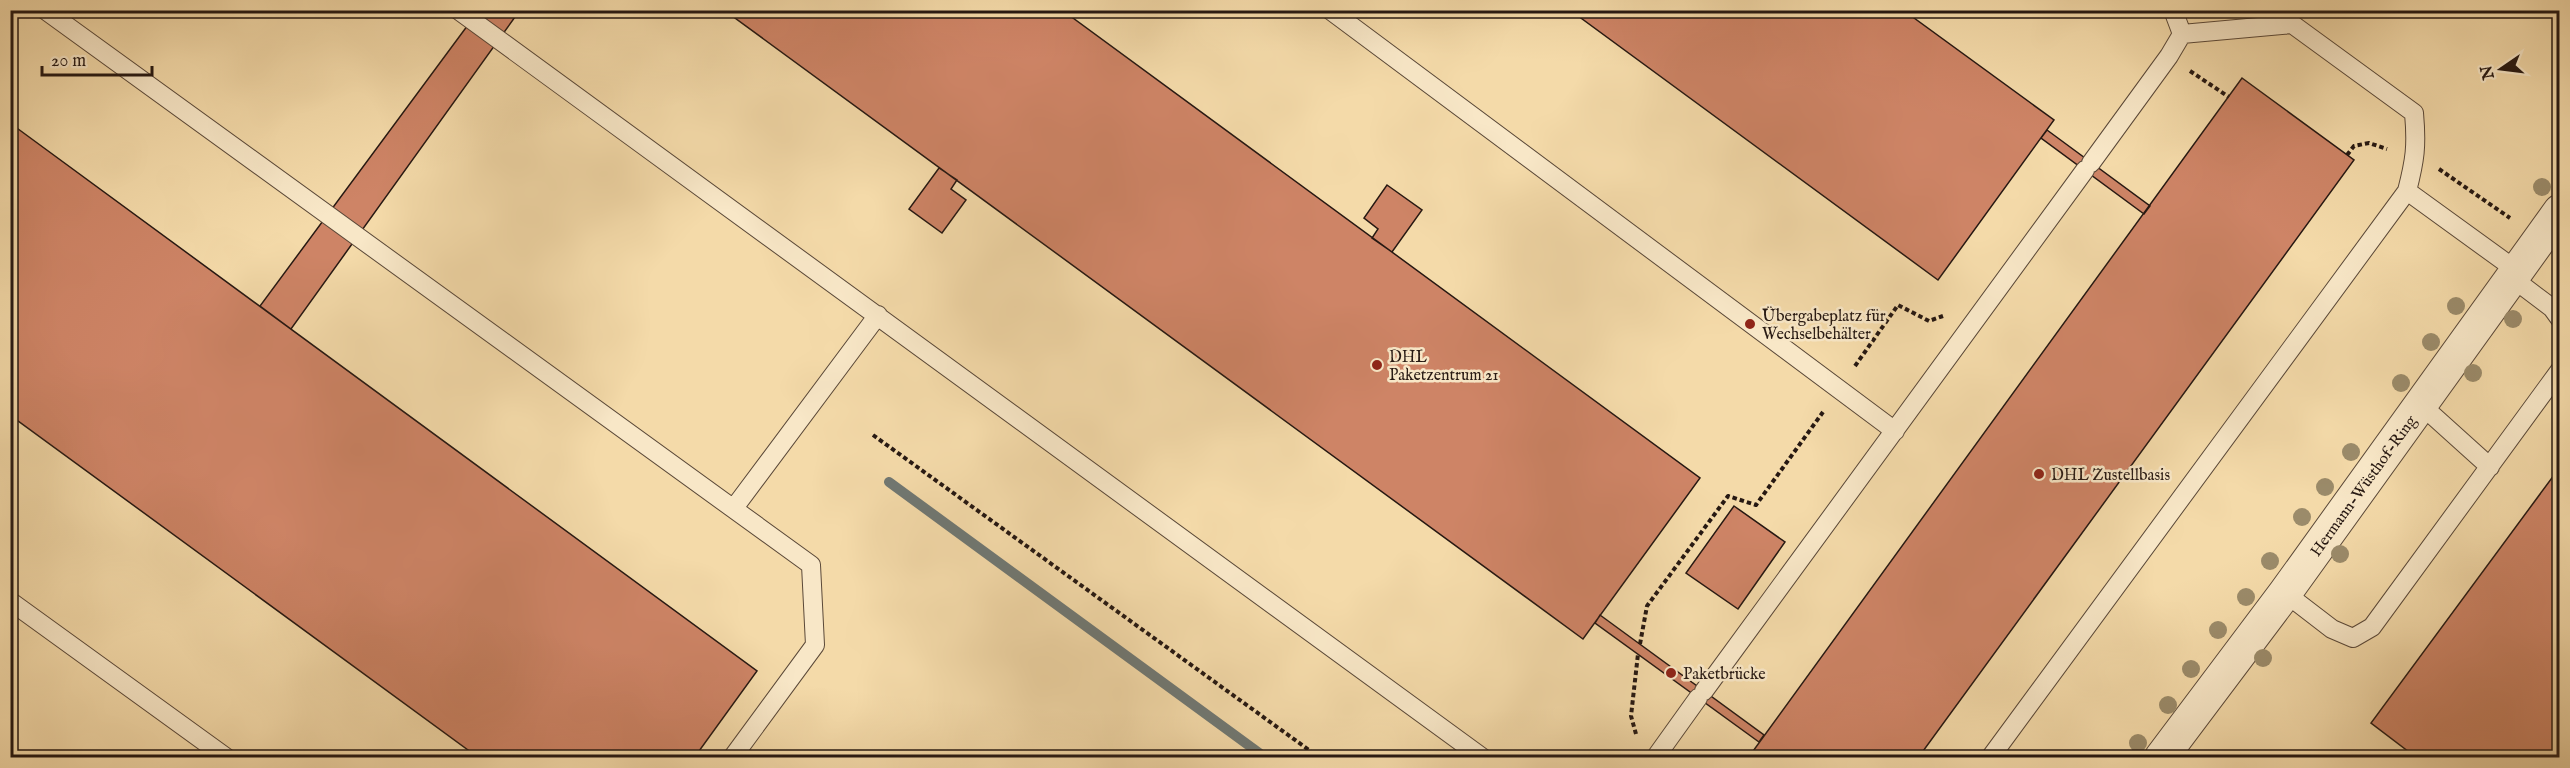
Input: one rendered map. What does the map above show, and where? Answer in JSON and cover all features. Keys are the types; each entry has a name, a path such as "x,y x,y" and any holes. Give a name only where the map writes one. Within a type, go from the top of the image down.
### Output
{"street":[{"name":"Hermann-Wüsthof-Ring","path":"2161,758 2285,593 2419,403 2559,211"}],"lane":[{"path":"458,10 1483,758"},
{"path":"1330,10 1894,431"},
{"path":"1657,755 2169,56 2182,34 2173,10"},
{"path":"56,14 811,565 815,645 732,758"},
{"path":"1990,758 2407,191 2417,150 2414,114 2292,24 2182,34"},
{"path":"2407,191 2513,274 2552,308 2559,319"},
{"path":"734,508 878,315"},
{"path":"2285,593 2332,629 2353,638 2372,627 2559,370"},
{"path":"2419,403 2490,467"},
{"path":"10,601 227,758"}],"path":[{"path":"1640,644 1647,606 1728,496 1756,505 1898,305 1929,321 1944,316"},
{"path":"873,435 1320,758"},
{"path":"1638,654 1631,716 1636,734 1657,755"}],"building":[{"path":"479,10 520,10 291,329 260,306"},
{"name":"DHL Paketzentrum 21","path":"724,10 1062,10 1700,478 1583,639"},
{"path":"1570,10 1903,10 2054,120 1938,280"},
{"name":"DHL Zustellbasis","path":"2242,78 2354,160 1918,758 1748,758"},
{"path":"10,123 757,671 694,758 479,758 10,415"},
{"path":"2047,130 2150,206 2144,214 2041,138"},
{"path":"939,168 957,180 951,189 966,200 942,233 909,209"},
{"path":"1387,185 1422,210 1392,252 1372,238 1378,229 1364,218"},
{"path":"2560,467 2560,758 2417,758 2371,723"},
{"path":"1734,506 1785,542 1738,609 1686,573"},
{"name":"Paketbrücke","path":"1600,615 1764,735 1759,742 1595,623"}],"waterway":[{"path":"889,482 1266,758"}],"place":[{"name":"Übergabeplatz für Wechselbehälter","path":"1750,324"},
{"name":"DHL Paketzentrum 21","path":"1377,365"},
{"name":"DHL Zustellbasis","path":"2039,474"},
{"name":"Paketbrücke","path":"1671,673"}]}
